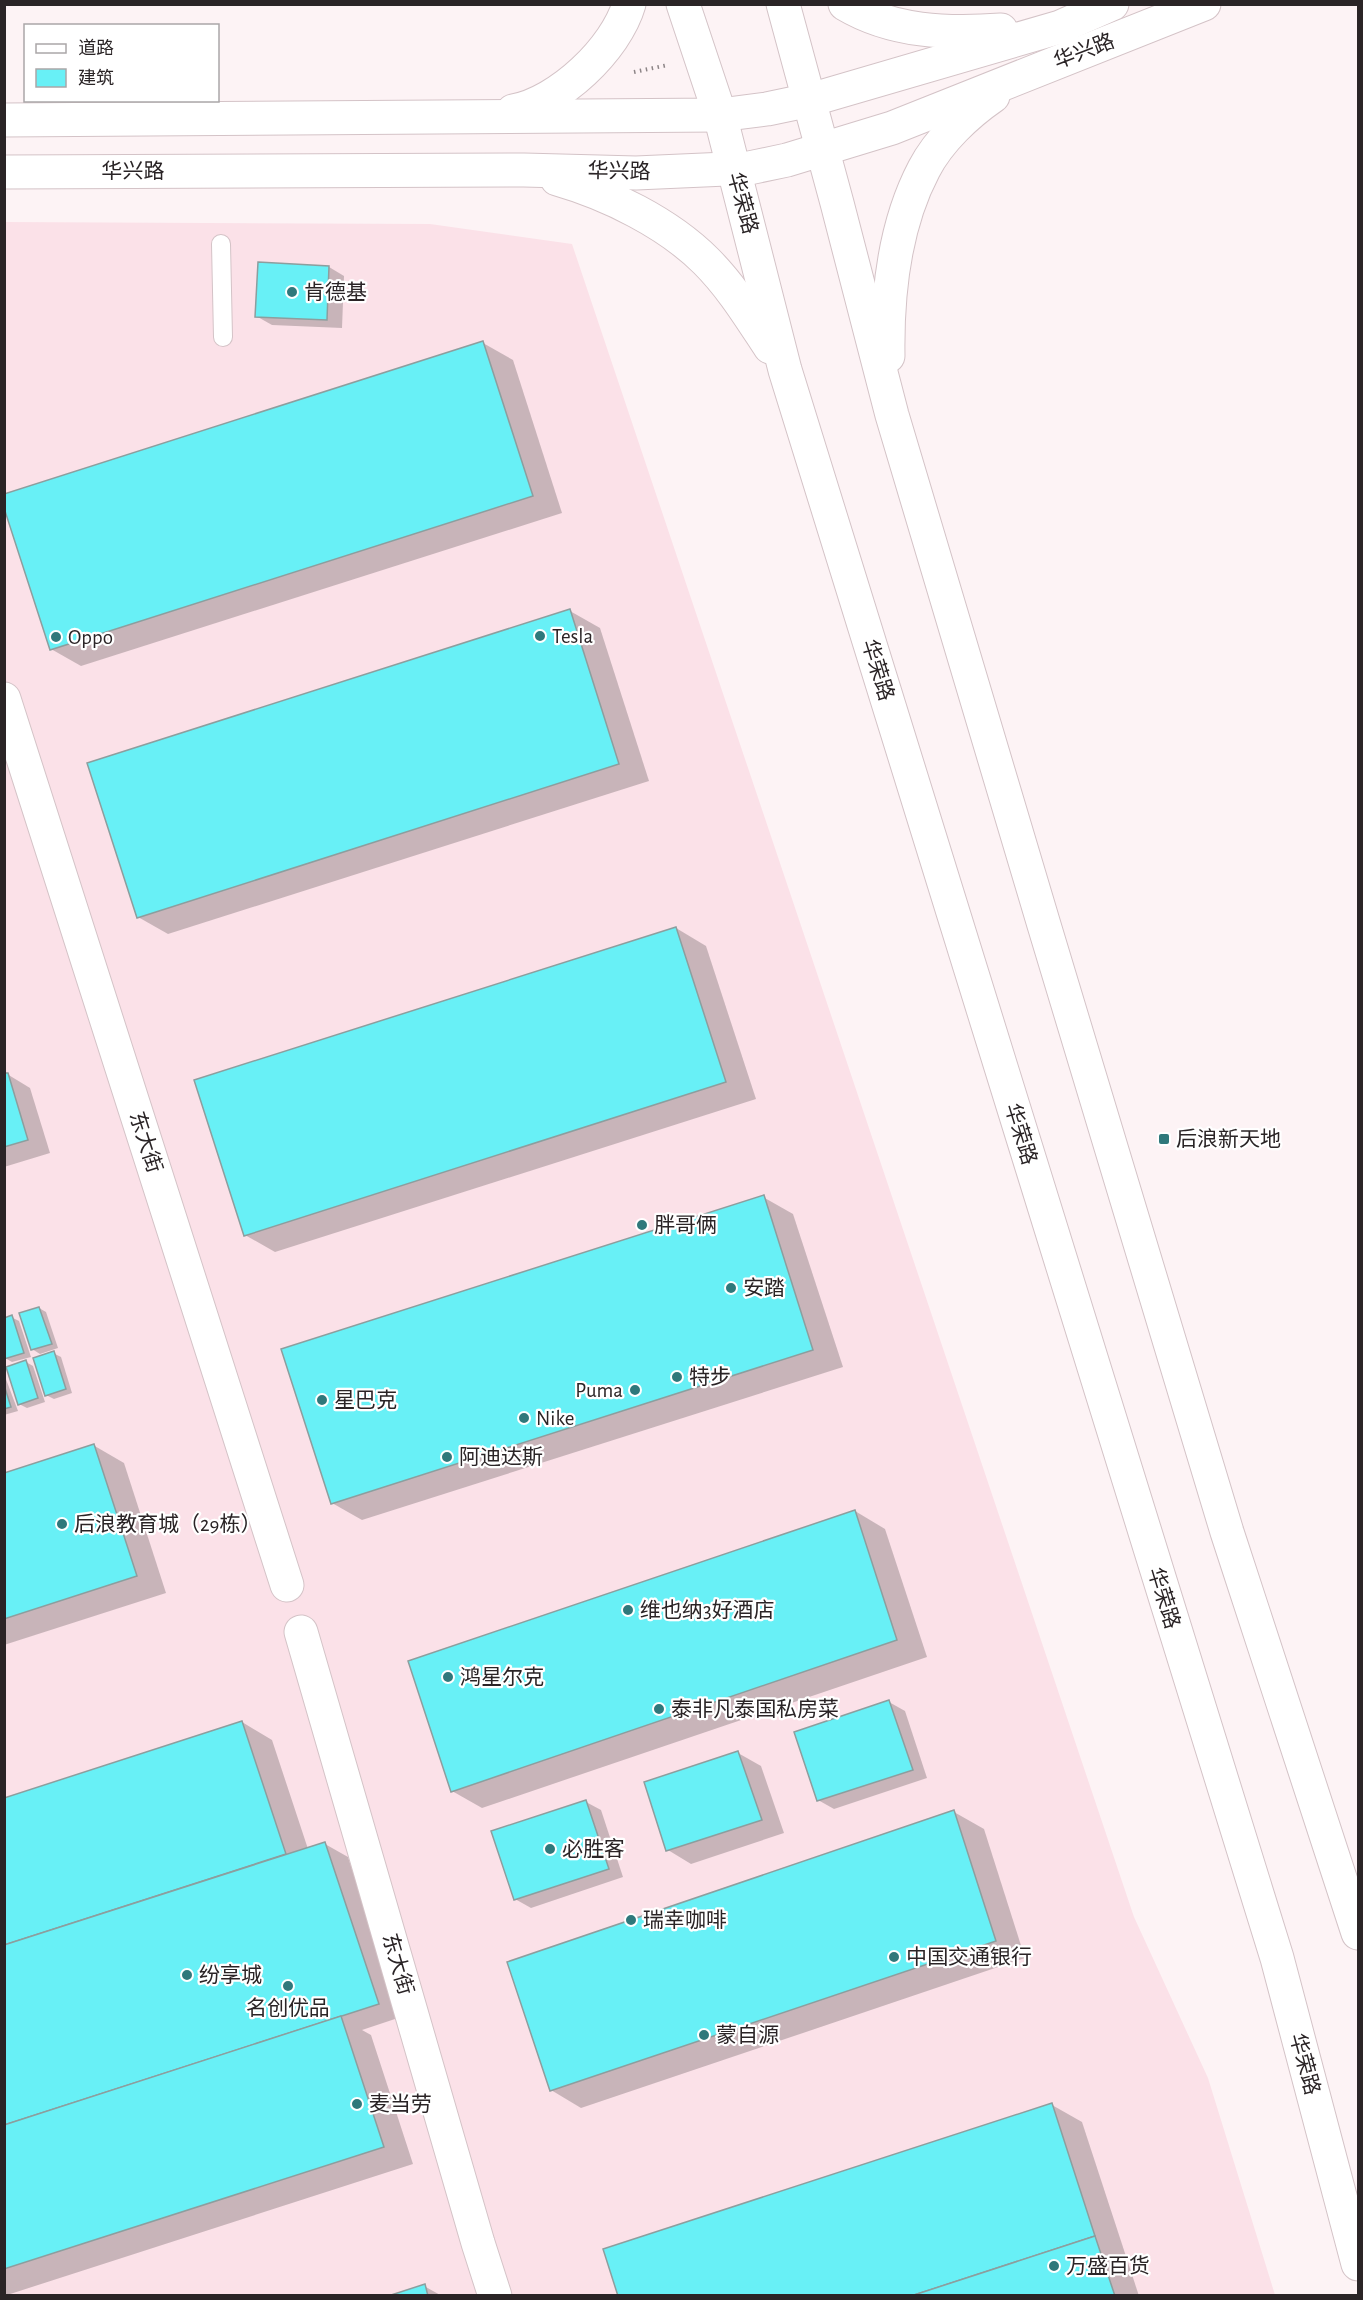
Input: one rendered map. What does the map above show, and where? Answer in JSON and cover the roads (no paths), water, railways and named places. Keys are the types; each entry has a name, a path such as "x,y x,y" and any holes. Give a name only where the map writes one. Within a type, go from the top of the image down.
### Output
{"main road":[{"path":"476,118 519,110 549,98 580,75 608,44 629,4"},
{"name":"华荣路","path":"684,4 720,115 785,370 1277,1958 1359,2264"},
{"path":"783,4 892,415 1227,1532 1359,1933"},
{"path":"845,4 857,12 904,28 967,33 1060,27"},
{"name":"华兴路","path":"4,120 720,115 767,109 810,100 1060,27 1112,4"},
{"name":"华兴路","path":"4,172 524,170 636,172 749,168 823,150 892,128 1204,4"},
{"path":"892,415 888,373 890,304 894,269 911,200 925,168 940,145 988,100 1024,75"},
{"path":"524,170 567,182 602,196 632,210 682,240 706,261 732,291 785,370"},
{"name":"东大街","path":"4,699 287,1585"},
{"name":"东大街","path":"301,1632 495,2295"}],"lane":[{"path":"220,244 223,337"}],"place":[{"name":"肯德基","path":"292,292"},
{"name":"Tesla","path":"540,636"},
{"name":"Oppo","path":"56,637"},
{"name":"后浪新天地","path":"1164,1139"},
{"name":"胖哥俩","path":"642,1225"},
{"name":"安踏","path":"731,1288"},
{"name":"特步","path":"677,1377"},
{"name":"Puma","path":"635,1390"},
{"name":"星巴克","path":"322,1400"},
{"name":"Nike","path":"524,1418"},
{"name":"阿迪达斯","path":"447,1457"},
{"name":"后浪教育城（29栋）","path":"62,1524"},
{"name":"维也纳3好酒店","path":"628,1610"},
{"name":"鸿星尔克","path":"448,1677"},
{"name":"泰非凡泰国私房菜","path":"659,1709"},
{"name":"必胜客","path":"550,1849"},
{"name":"瑞幸咖啡","path":"631,1920"},
{"name":"中国交通银行","path":"894,1957"},
{"name":"纷享城","path":"187,1975"},
{"name":"名创优品","path":"288,1986"},
{"name":"蒙自源","path":"704,2035"},
{"name":"麦当劳","path":"357,2104"},
{"name":"万盛百货","path":"1054,2266"}]}
